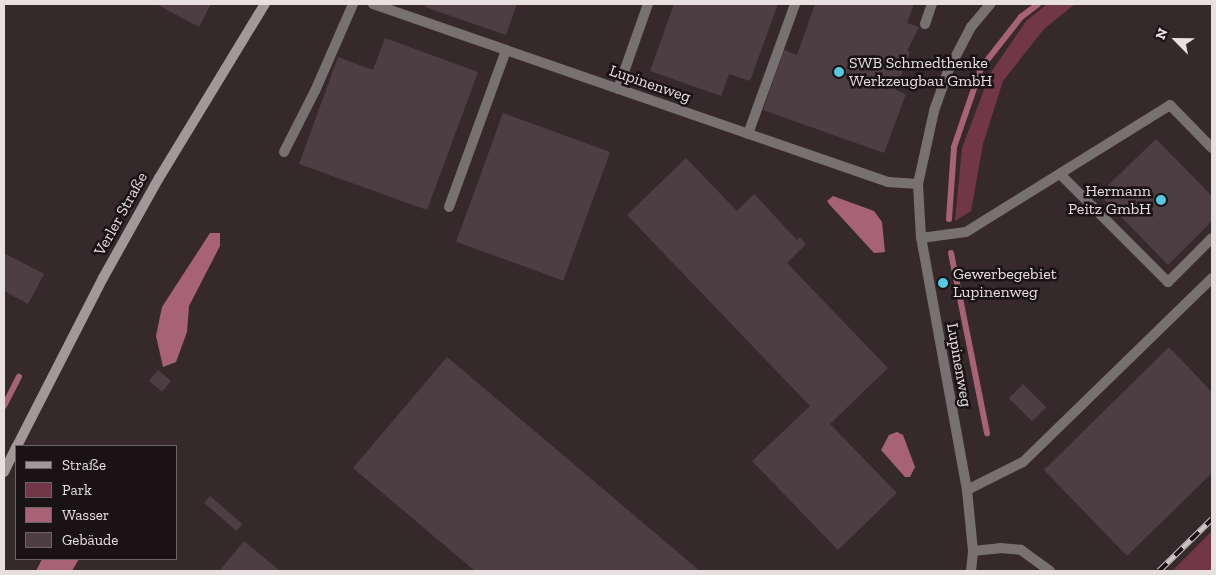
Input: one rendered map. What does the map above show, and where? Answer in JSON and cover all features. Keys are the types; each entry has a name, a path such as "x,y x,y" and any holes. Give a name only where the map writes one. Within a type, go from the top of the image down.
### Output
{"main road":[{"name":"Verler Straße","path":"17,445 102,278 159,178 265,4"},
{"name":"Verler Straße","path":"4,472 15,449"}],"street":[{"path":"284,152 315,91 353,4"},
{"name":"Lupinenweg","path":"373,4 389,6 506,50 888,182 918,184"},
{"path":"618,89 648,4"},
{"path":"748,134 795,4"},
{"path":"925,24 932,4"},
{"name":"Lupinenweg","path":"971,571 973,551 967,490 922,238 918,184 934,111 948,71 971,27 990,4"},
{"path":"449,207 506,50"},
{"path":"922,238 966,232 1170,105 1212,148"},
{"path":"1060,174 1168,282 1212,238"},
{"path":"967,490 1023,462 1212,278"},
{"path":"973,551 1000,548 1021,550 1050,571"}],"green space":[{"path":"1047,4 1075,4 1044,29 1003,81 983,144 971,211 955,221 962,148 990,74 1026,21"},
{"path":"1212,531 1212,571 1172,571"}],"water":[{"path":"833,196 874,211 882,222 885,252 874,253 827,201"},
{"path":"210,233 220,233 220,246 189,306 187,332 176,362 163,367 156,336 162,307"},
{"path":"897,432 903,435 915,467 910,477 905,477 881,450 889,435"},
{"path":"42,560 78,560 72,571 36,571"}],"building":[{"path":"156,4 211,4 199,27"},
{"path":"426,4 517,4 506,35 425,7"},
{"path":"674,4 778,4 750,81 729,74 721,96 650,71"},
{"name":"SWB Schmedthenke Werkzeugbau GmbH","path":"815,4 914,4 907,23 919,27 907,51 910,52 896,90 906,94 884,153 763,110 784,50 797,55"},
{"path":"385,38 478,72 427,210 299,164 338,57 373,70"},
{"path":"503,113 610,152 563,281 456,242"},
{"name":"Hermann Peitz GmbH","path":"1156,139 1212,196 1212,221 1168,265 1099,194"},
{"path":"686,158 737,211 754,194 797,240 800,237 806,244 787,263 888,368 830,424 897,493 838,550 752,461 810,406 627,215"},
{"path":"4,253 44,274 28,304 4,291"},
{"path":"1169,347 1212,392 1212,473 1127,556 1044,470"},
{"path":"447,357 700,571 475,571 353,468"},
{"path":"158,370 171,381 162,392 149,381"},
{"path":"1023,384 1046,407 1032,421 1009,398"},
{"path":"210,496 242,524 237,531 204,503"},
{"path":"244,541 280,571 219,571"}],"waterway":[{"path":"949,219 954,147 981,68 1021,17 1038,4"},
{"path":"951,253 987,433"},
{"path":"4,406 19,377"}],"railway":[{"path":"1159,571 1212,519"}],"place":[{"name":"SWB Schmedthenke Werkzeugbau GmbH","path":"839,72"},
{"name":"Hermann Peitz GmbH","path":"1161,200"},
{"name":"Gewerbegebiet Lupinenweg","path":"943,283"}]}
